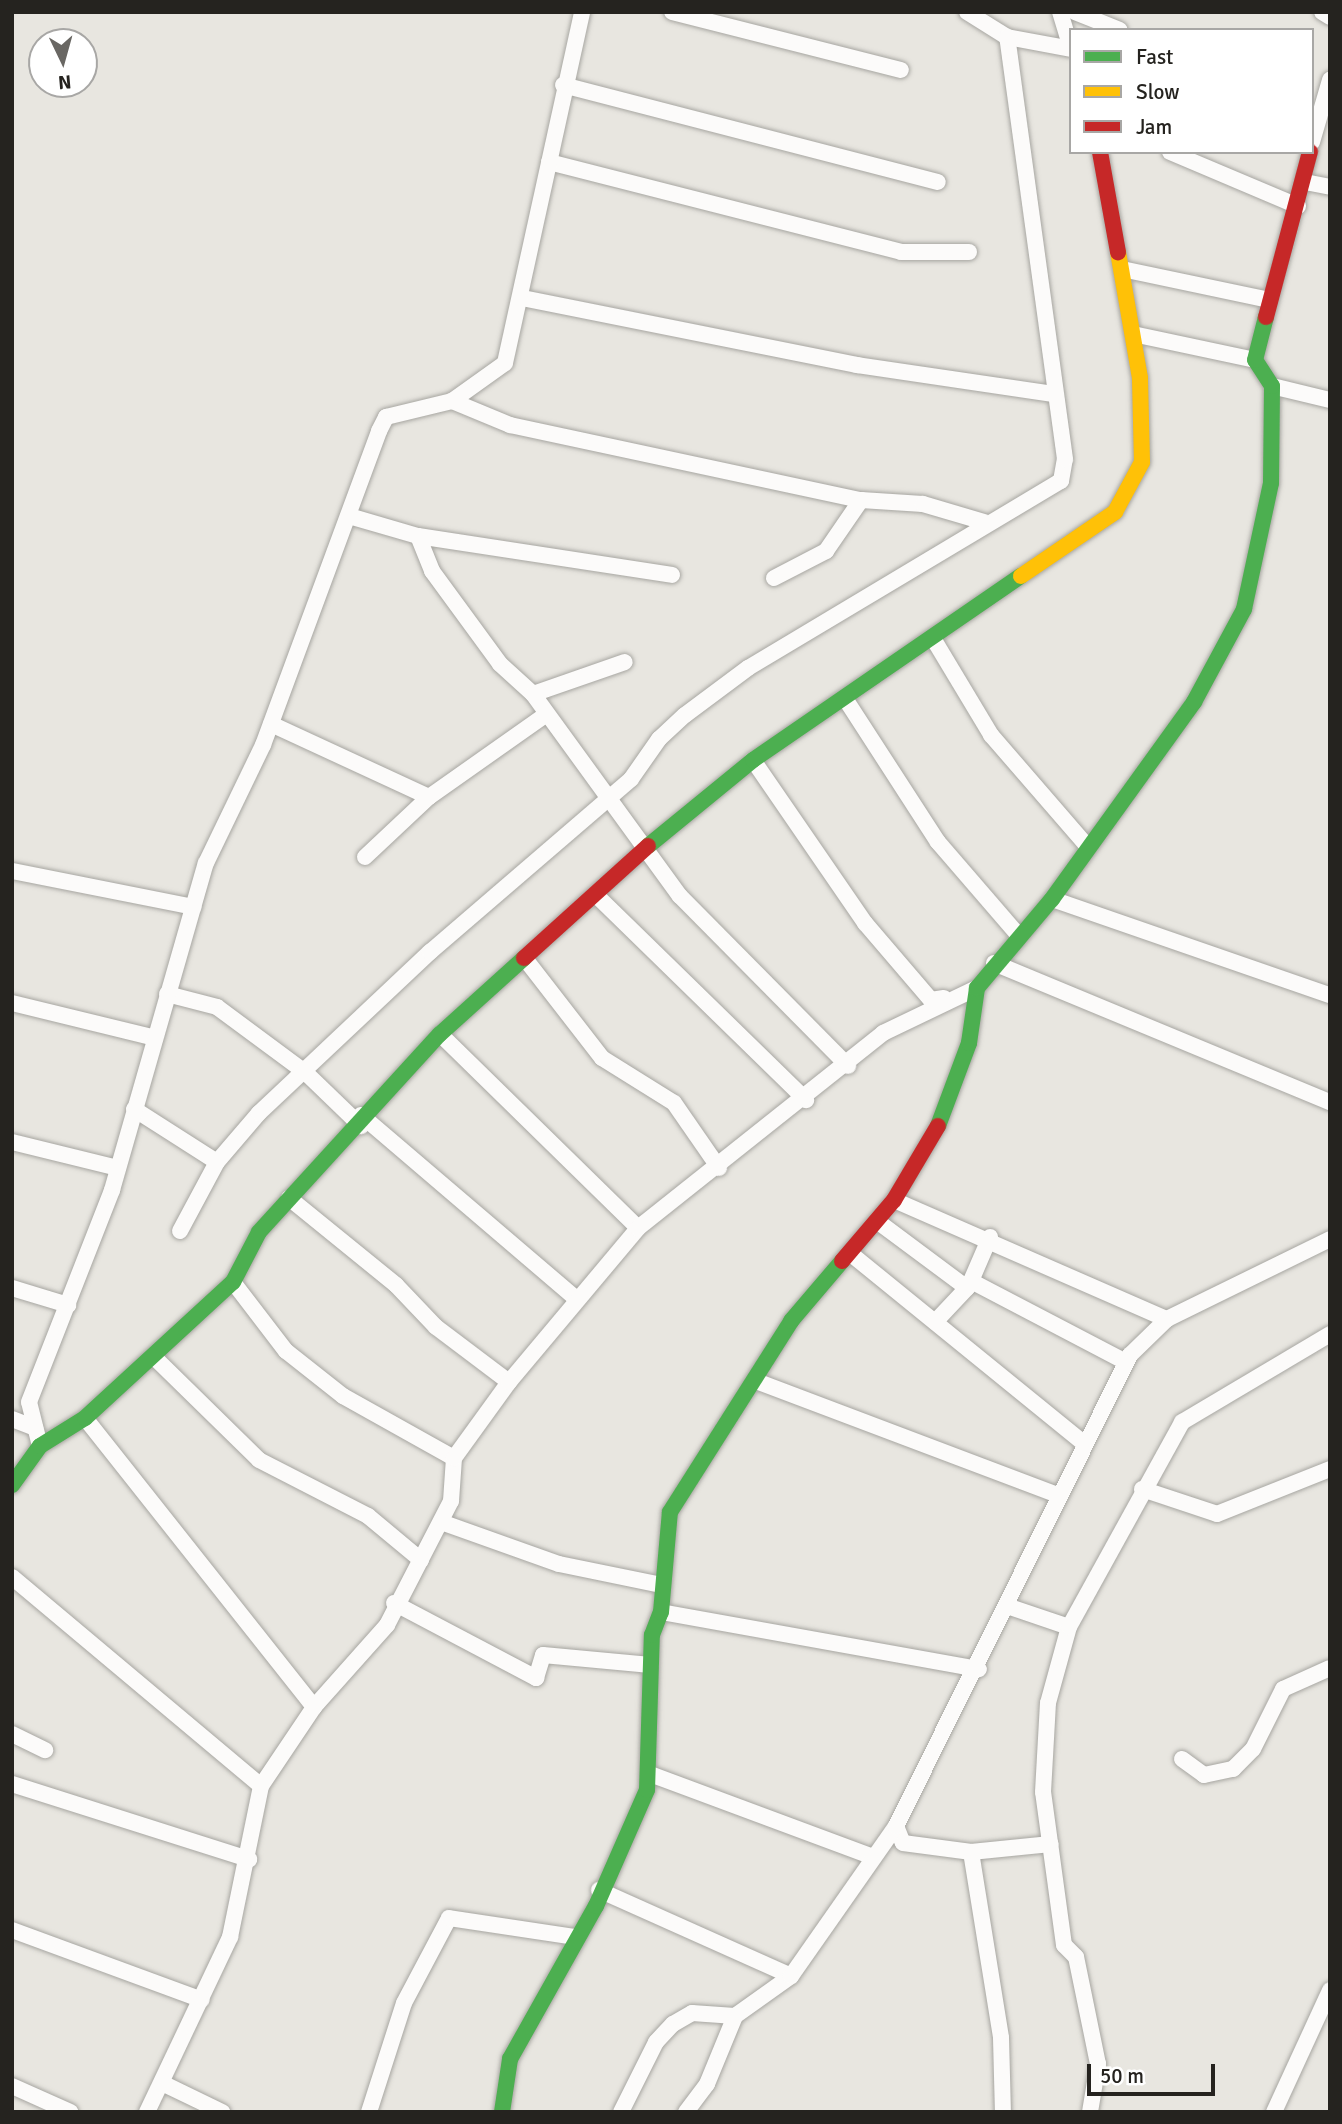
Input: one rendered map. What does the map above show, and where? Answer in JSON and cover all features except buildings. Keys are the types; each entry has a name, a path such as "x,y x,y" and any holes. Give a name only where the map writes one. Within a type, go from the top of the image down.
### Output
{"street":[{"path":"40,1446 29,1402 118,1168 151,1037 167,994 206,863 271,724 387,417 452,401 505,363 522,298 563,85 582,12"},
{"path":"672,12 901,69"},
{"path":"967,12 1007,37 1069,48"},
{"path":"1060,12 1069,41"},
{"path":"1074,12 1116,28"},
{"path":"1322,12 1330,17"},
{"path":"180,1231 217,1162 430,952 631,779 659,739 748,668 984,523 1061,481 1065,459 1007,37"},
{"path":"1315,110 1330,80"},
{"path":"563,85 938,182"},
{"path":"12,1485 40,1446 85,1418 233,1282 259,1232 440,1034 598,897 644,849 753,760 934,640 1115,512 1142,462 1133,334 1100,154"},
{"path":"1175,154 1298,206"},
{"path":"1255,360 1269,300 1305,182 1310,154"},
{"path":"549,162 901,253 969,252"},
{"path":"1305,182 1330,187"},
{"path":"1122,269 1269,300"},
{"path":"522,298 857,365 1054,394"},
{"path":"502,2112 510,2059 599,1890 650,1774 652,1635 661,1612 661,1585 670,1512 756,1381 791,1321 851,1254 894,1200 939,1124 969,1043 976,988 993,963 1052,899 1194,702 1244,609 1271,483 1272,386 1255,360 1133,334"},
{"path":"1272,386 1330,400"},
{"path":"452,401 510,425 861,499 923,504 984,523"},
{"path":"774,578 827,551 861,499"},
{"path":"349,516 418,536 672,575"},
{"path":"418,536 432,571 500,664 533,694 544,716 680,896 848,1066"},
{"path":"934,640 991,734 1088,846"},
{"path":"533,694 625,662"},
{"path":"846,700 939,842 1019,936"},
{"path":"365,857 429,797 544,716"},
{"path":"271,724 429,797"},
{"path":"753,760 865,923 931,1000 952,998"},
{"path":"12,871 193,907"},
{"path":"598,897 806,1100"},
{"path":"1052,899 1330,995"},
{"path":"526,960 602,1058 674,1103 719,1168"},
{"path":"993,963 1330,1101"},
{"path":"147,2112 230,1937 249,1859 261,1786 314,1707 387,1625 394,1603 421,1560 451,1501 454,1458 509,1382 575,1298 638,1228 806,1100 883,1033 976,988"},
{"path":"167,994 217,1007 306,1072 575,1298"},
{"path":"12,1003 151,1037"},
{"path":"440,1034 638,1228"},
{"path":"134,1109 217,1162"},
{"path":"12,1142 118,1168"},
{"path":"289,1198 396,1285 436,1327 509,1382"},
{"path":"894,1200 990,1237 1167,1320"},
{"path":"877,1221 969,1285 1126,1362"},
{"path":"935,1322 969,1285 990,1237"},
{"path":"686,2112 717,2065 735,2016 791,1976 871,1856 895,1826 979,1669 1060,1496 1082,1442 1126,1362 1167,1320 1330,1239"},
{"path":"851,1254 1082,1442"},
{"path":"233,1282 286,1351 343,1396 454,1458"},
{"path":"12,1288 68,1305"},
{"path":"1090,2112 1098,2064 1076,1957 1064,1945 1043,1792 1048,1703 1069,1627 1142,1489 1182,1422 1330,1334"},
{"path":"154,1357 259,1460 368,1516 421,1560"},
{"path":"756,1381 1060,1496"},
{"path":"85,1418 314,1707"},
{"path":"12,1419 35,1428"},
{"path":"1142,1489 1217,1514 1330,1469"},
{"path":"441,1522 559,1564 661,1585"},
{"path":"12,1577 261,1786"},
{"path":"394,1603 536,1678 543,1655 651,1665"},
{"path":"1007,1606 1069,1627"},
{"path":"661,1612 979,1669"},
{"path":"1182,1759 1204,1775 1233,1769 1253,1749 1283,1689 1330,1668"},
{"path":"12,1734 45,1750"},
{"path":"650,1774 871,1856"},
{"path":"12,1784 249,1859"},
{"path":"895,1826 903,1843 971,1853 1051,1844"},
{"path":"971,1853 1001,2038 1003,2112"},
{"path":"599,1890 791,1976"},
{"path":"369,2112 404,2003 449,1918 575,1937"},
{"path":"12,1930 202,2000"},
{"path":"1274,2112 1330,1990"},
{"path":"621,2112 656,2042 673,2024 692,2014 735,2016"},
{"path":"162,2082 222,2112"},
{"path":"12,2086 69,2112"}],"traffic: fast":[{"path":"938,1126 969,1043 977,988 1052,899 1194,702 1244,609 1271,483 1272,386 1255,360 1266,317"},
{"path":"648,846 753,760 1021,576"},
{"path":"12,1485 40,1446 85,1418 233,1282 259,1232 440,1034 524,958"},
{"path":"502,2112 510,2059 596,1906 647,1790 652,1635 661,1612 670,1512 791,1321 842,1261"}],"traffic: slow":[{"path":"1021,576 1115,512 1142,462 1140,378 1118,252"}],"traffic: jam":[{"path":"1100,154 1118,252"},
{"path":"1266,317 1309,154"},
{"path":"524,958 648,846"},
{"path":"842,1261 894,1200 938,1126"}]}
